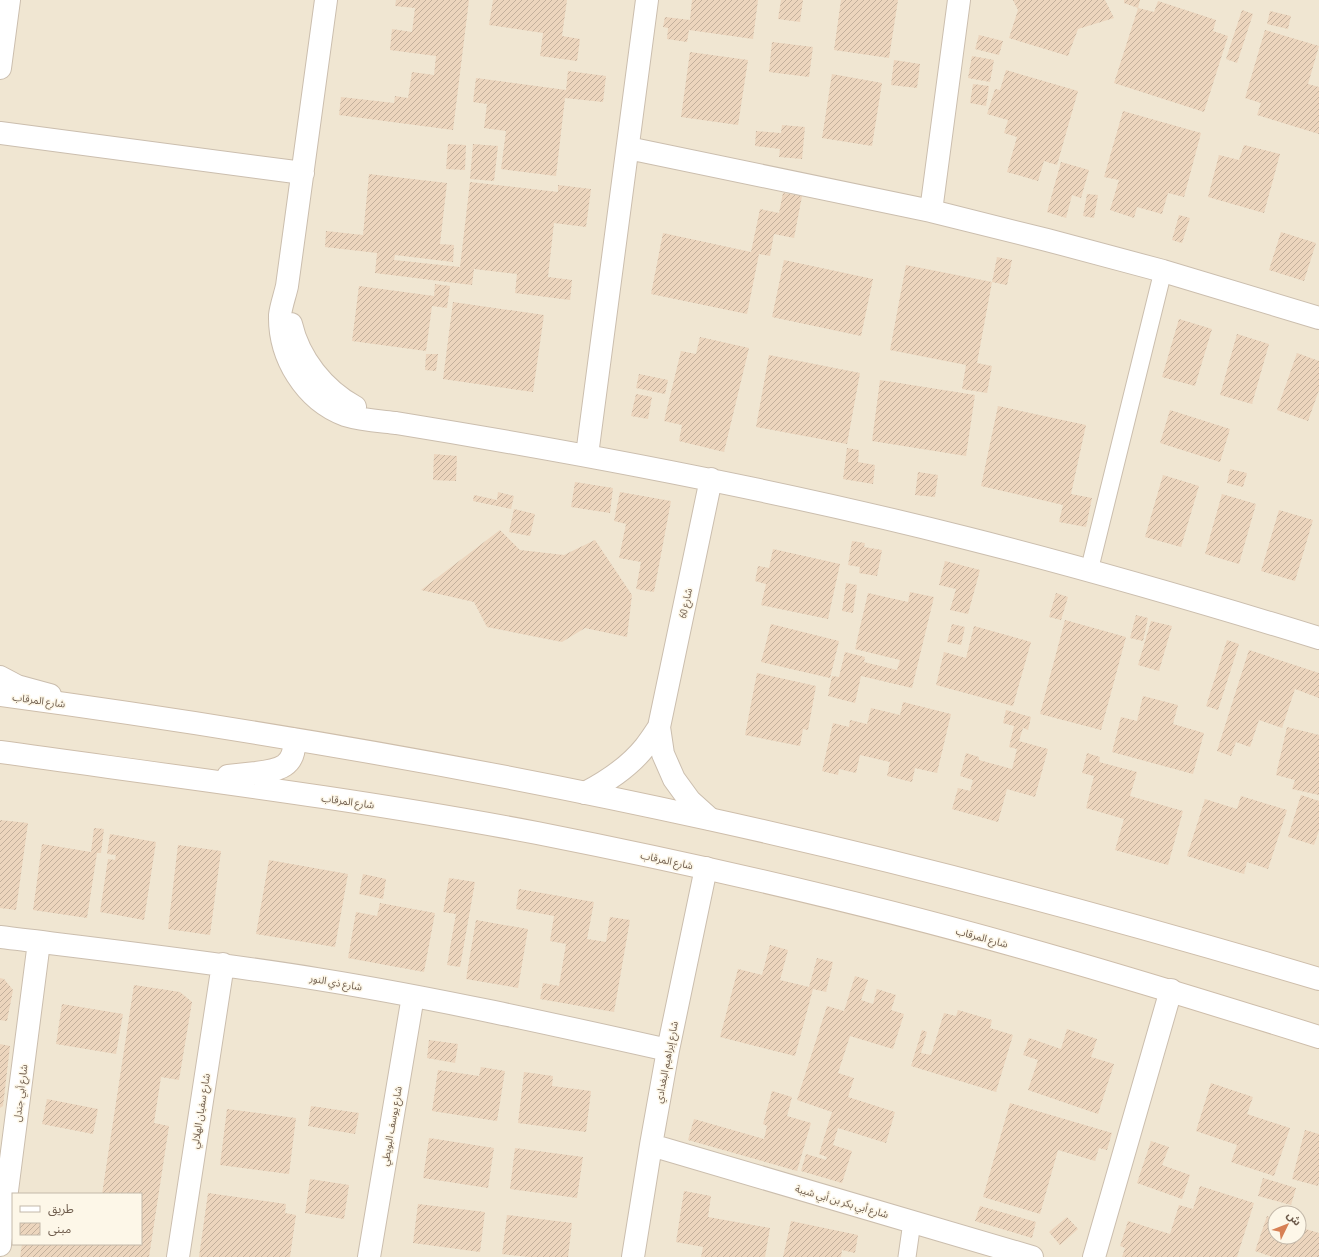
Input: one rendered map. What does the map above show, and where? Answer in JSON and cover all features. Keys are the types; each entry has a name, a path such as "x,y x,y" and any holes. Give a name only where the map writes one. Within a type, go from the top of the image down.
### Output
{"street":[{"path":"0,68 9,0"},
{"path":"326,0 287,286 280,314 282,340 290,364 304,385 322,402 344,414 368,421 396,423 587,455 711,479 838,507 1089,570 1222,608 1319,638"},
{"path":"587,455 647,0"},
{"path":"931,211 959,0"},
{"path":"0,133 303,173"},
{"path":"628,148 931,211 1048,240 1163,271 1319,318"},
{"name":"شارع 60","path":"710,819 690,801 674,779 663,754 659,726 711,479"},
{"path":"0,677 17,686 92,707"},
{"name":"شارع المرقاب","path":"0,695 92,707 294,739 440,764 585,792 710,819 884,860 1058,904 1230,952 1319,979"},
{"name":"شارع 60","path":"585,792 608,781 628,766 645,748 659,726"},
{"path":"195,780 278,769 287,764 292,757 295,747 294,739"},
{"name":"شارع المرقاب","path":"0,752 369,803 535,833 706,868 1009,944 1171,990 1319,1037"},
{"name":"شارع إبراهيم البغدادي","path":"634,1257 651,1145 668,1050 706,868"},
{"name":"شارع ذي النور","path":"0,936 223,964 413,996 541,1021 668,1050"},
{"name":"شارع أبي جندل","path":"0,1245 7,1137 40,942"},
{"name":"شارع سفيان الهلالي","path":"178,1257 223,964"},
{"path":"1094,1257 1171,990"},
{"name":"شارع يوسف البويطي","path":"369,1257 413,996"},
{"name":"شارع أبي بكر بن أبي شيبة","path":"651,1145 1032,1257"}],"lane":[{"path":"1089,570 1163,271"},
{"path":"908,1257 912,1222"}],"shaded area":[{"path":"0,0 1319,0 1319,1257 0,1257"}],"building":[{"path":"396,0 469,0 453,130 339,115 341,97 394,103 395,96 408,98 412,72 434,75 436,56 390,50 392,29 412,32 415,8 395,6"},
{"path":"493,0 567,0 562,36 580,39 577,61 540,56 543,33 489,25"},
{"path":"692,0 758,0 753,39 689,30 687,42 667,39 668,28 663,27 665,17 690,20"},
{"path":"781,0 803,0 800,22 778,19"},
{"path":"841,0 898,0 889,58 834,50"},
{"path":"1013,0 1105,0 1114,18 1078,29 1068,56 1009,38 1018,10"},
{"path":"1124,0 1140,0 1138,8 1124,3"},
{"path":"1158,1 1216,20 1213,31 1228,36 1204,112 1114,83 1138,8 1154,12"},
{"path":"1242,10 1253,14 1237,63 1226,59"},
{"path":"1270,11 1291,16 1288,29 1267,24"},
{"path":"1265,30 1319,46 1308,84 1319,87 1319,134 1257,115 1261,103 1245,98"},
{"path":"979,35 1003,41 999,55 975,49"},
{"path":"772,42 813,47 809,77 769,72"},
{"path":"690,52 748,60 738,125 681,117"},
{"path":"972,56 994,60 990,82 968,78"},
{"path":"894,60 920,64 917,88 891,85"},
{"path":"1006,70 1078,91 1057,165 1044,161 1038,181 1007,172 1017,137 1004,133 1008,120 987,114 995,89 1000,90"},
{"path":"568,71 606,76 603,102 565,98 556,176 501,169 506,131 484,128 487,104 473,102 476,78 566,90"},
{"path":"832,74 882,83 872,146 822,138"},
{"path":"973,84 989,86 986,106 970,103"},
{"path":"1123,111 1201,133 1184,197 1168,193 1162,214 1137,207 1134,218 1110,210 1119,180 1104,177"},
{"path":"782,125 805,127 802,159 779,157 780,149 755,146 756,131 781,133"},
{"path":"448,144 466,145 465,170 446,169"},
{"path":"473,144 498,146 494,181 470,179"},
{"path":"1244,145 1280,154 1264,213 1208,197 1219,155 1239,160"},
{"path":"1061,162 1089,170 1081,198 1072,195 1066,218 1047,212"},
{"path":"369,174 447,183 440,244 454,245 453,262 395,255 394,260 460,267 470,182 558,192 558,185 591,189 586,227 554,223 548,277 572,280 570,300 515,293 517,274 474,269 472,285 375,273 377,253 325,247 326,231 363,235"},
{"path":"783,193 802,196 794,238 774,234 770,256 759,254 747,314 651,294 663,233 751,252 760,209 779,213"},
{"path":"1087,194 1098,195 1094,218 1083,216"},
{"path":"1179,215 1190,218 1182,243 1172,240"},
{"path":"1281,232 1316,243 1304,281 1269,270"},
{"path":"997,257 1012,260 1007,285 992,282"},
{"path":"784,260 873,279 861,336 772,317"},
{"path":"906,265 992,282 977,363 992,366 987,393 962,389 966,365 890,350"},
{"path":"435,284 450,286 447,308 432,306 426,351 352,341 359,286 434,296"},
{"path":"453,302 544,315 533,392 443,379"},
{"path":"1179,319 1212,329 1195,386 1162,377"},
{"path":"1237,334 1269,344 1252,404 1220,395"},
{"path":"700,337 749,348 724,452 679,441 682,425 664,421 681,351 696,354"},
{"path":"1297,353 1319,361 1319,390 1308,421 1277,410"},
{"path":"426,354 438,354 436,371 425,370"},
{"path":"769,355 860,373 847,444 756,427"},
{"path":"639,374 668,380 665,394 636,388"},
{"path":"880,380 975,395 966,456 872,441"},
{"path":"636,394 652,397 648,419 631,416"},
{"path":"998,406 1086,425 1071,494 1092,498 1086,527 1059,522 1063,505 981,486"},
{"path":"1170,410 1230,429 1220,462 1160,443"},
{"path":"847,448 859,450 858,462 875,465 873,484 843,479"},
{"path":"434,454 457,456 456,481 433,480"},
{"path":"1230,469 1247,473 1243,487 1227,483"},
{"path":"918,472 938,475 935,497 915,495"},
{"path":"1163,475 1199,486 1181,547 1145,537"},
{"path":"575,482 613,488 610,513 571,507"},
{"path":"498,492 514,496 511,509 473,501 474,495 497,500"},
{"path":"620,492 671,501 654,592 636,589 641,562 619,558 626,524 614,521"},
{"path":"1222,494 1256,504 1239,564 1205,554"},
{"path":"514,509 535,514 530,536 509,532"},
{"path":"1279,510 1313,520 1295,581 1261,571"},
{"path":"500,530 520,550 564,555 595,540 632,595 627,637 585,628 562,642 487,627 474,602 421,590"},
{"path":"852,541 865,543 864,547 882,550 877,576 859,573 860,567 848,565"},
{"path":"773,549 840,564 828,619 761,605 766,584 755,581 758,566 769,568"},
{"path":"945,561 980,570 968,614 950,610 956,589 939,585"},
{"path":"846,583 857,585 853,613 842,611"},
{"path":"910,592 934,597 912,688 861,676 855,703 828,696 832,676 839,677 845,652 865,657 864,662 897,670 900,660 855,649 868,593 908,602"},
{"path":"1056,593 1068,597 1061,620 1049,617"},
{"path":"1136,615 1148,618 1143,641 1130,638"},
{"path":"1065,620 1126,637 1101,730 1040,714"},
{"path":"1151,621 1172,626 1159,671 1138,665"},
{"path":"771,624 839,641 830,678 761,662"},
{"path":"952,624 965,627 961,645 947,642"},
{"path":"974,626 1031,642 1013,706 936,685 944,652 966,658"},
{"path":"1227,640 1239,644 1218,710 1206,706"},
{"path":"1249,650 1319,673 1319,698 1295,689 1282,728 1259,720 1250,747 1236,742 1231,756 1217,751"},
{"path":"757,673 816,686 808,730 803,729 800,746 745,735"},
{"path":"1143,696 1178,705 1173,724 1204,733 1193,774 1112,752 1121,717 1137,721"},
{"path":"903,702 951,714 937,773 915,768 912,782 887,776 890,762 860,755 856,773 839,769 838,775 822,771 833,723 849,727 850,720 867,724 871,708 900,715"},
{"path":"1006,710 1031,717 1028,730 1023,728 1019,741 1048,749 1035,797 1007,789 998,822 952,809 958,788 970,791 973,780 960,776 966,753 979,757 979,760 1012,769 1017,749 1009,747 1014,726 1003,723"},
{"path":"1287,727 1319,735 1319,795 1292,789 1295,780 1276,775"},
{"path":"1087,753 1100,757 1099,762 1137,772 1130,796 1183,811 1168,865 1115,850 1124,819 1086,808 1094,776 1082,773"},
{"path":"1301,795 1319,801 1319,830 1314,845 1288,837"},
{"path":"1241,796 1287,810 1268,869 1247,862 1244,874 1187,856 1205,799 1237,809"},
{"path":"0,820 28,823 16,910 0,908"},
{"path":"94,828 104,829 101,853 97,853 87,918 33,910 42,844 91,852"},
{"path":"110,834 156,842 144,920 100,912 108,859 115,860 116,855 107,854"},
{"path":"178,845 221,851 210,935 168,929"},
{"path":"269,860 348,874 335,947 256,934"},
{"path":"363,874 386,879 383,899 359,894"},
{"path":"449,878 475,882 460,967 447,965 456,914 443,912"},
{"path":"519,889 594,902 587,939 606,942 610,917 630,920 614,1012 540,999 543,983 559,986 566,944 550,941 554,916 516,909"},
{"path":"380,903 435,913 424,972 348,958 356,912 377,916"},
{"path":"476,920 528,929 518,988 466,979"},
{"path":"770,945 788,950 780,980 809,987 817,958 833,962 826,992 813,989 795,1056 720,1037 738,969 762,975"},
{"path":"855,976 868,980 861,1000 873,1004 877,989 896,995 891,1010 904,1014 893,1049 850,1036 838,1073 854,1078 848,1097 895,1112 886,1143 838,1128 833,1145 852,1151 842,1183 801,1171 806,1154 826,1160 827,1157 819,1154 832,1112 797,1100 827,1006 844,1011"},
{"path":"0,978 4,979 13,990 7,1021 0,1020"},
{"path":"134,985 180,992 192,1002 179,1080 161,1077 154,1123 169,1126 149,1257 20,1257 22,1245 142,1245 142,1193 102,1193"},
{"path":"62,1004 123,1014 116,1054 56,1044"},
{"path":"958,1010 992,1020 990,1028 1013,1035 996,1092 911,1066 922,1030 927,1032 921,1053 931,1055 944,1013 956,1016"},
{"path":"1067,1029 1097,1039 1091,1057 1114,1064 1098,1114 1028,1090 1038,1060 1023,1055 1029,1038 1061,1049"},
{"path":"429,1040 458,1044 455,1063 427,1058"},
{"path":"0,1044 10,1046 3,1106 0,1108"},
{"path":"481,1067 505,1071 497,1121 432,1111 438,1070 479,1076"},
{"path":"524,1072 553,1076 552,1086 591,1091 586,1132 518,1123"},
{"path":"1211,1083 1253,1097 1247,1114 1290,1128 1274,1176 1231,1162 1237,1145 1196,1131"},
{"path":"772,1091 792,1097 787,1116 811,1123 797,1171 688,1140 694,1119 764,1139 767,1126 763,1124"},
{"path":"47,1099 98,1109 93,1134 42,1124"},
{"path":"1010,1103 1112,1133 1107,1150 1099,1148 1095,1161 1058,1150 1040,1214 983,1197"},
{"path":"311,1106 359,1113 355,1134 308,1126"},
{"path":"227,1109 296,1118 289,1174 220,1165"},
{"path":"1305,1130 1319,1134 1318,1186 1292,1179"},
{"path":"429,1138 494,1148 488,1188 423,1178"},
{"path":"1151,1141 1169,1147 1162,1165 1190,1175 1182,1199 1137,1183"},
{"path":"515,1148 583,1157 577,1198 510,1189"},
{"path":"1263,1178 1296,1188 1291,1205 1258,1196"},
{"path":"310,1179 349,1185 344,1219 305,1213"},
{"path":"1200,1186 1254,1203 1237,1257 1122,1257 1125,1248 1120,1246 1128,1221 1170,1234 1179,1205 1193,1209"},
{"path":"684,1191 711,1196 708,1217 770,1228 765,1257 701,1257 703,1247 676,1242"},
{"path":"208,1193 286,1204 285,1213 296,1215 290,1257 199,1257"},
{"path":"418,1204 485,1212 480,1252 413,1243"},
{"path":"980,1206 1036,1222 1032,1238 975,1221"},
{"path":"507,1215 572,1223 568,1257 529,1257 502,1254"},
{"path":"1267,1216 1267,1245 1307,1245 1307,1229 1319,1233 1319,1257 1273,1257 1255,1251"},
{"path":"1067,1217 1078,1229 1060,1245 1049,1232"},
{"path":"791,1221 858,1235 855,1253 842,1250 841,1257 783,1257"}]}
